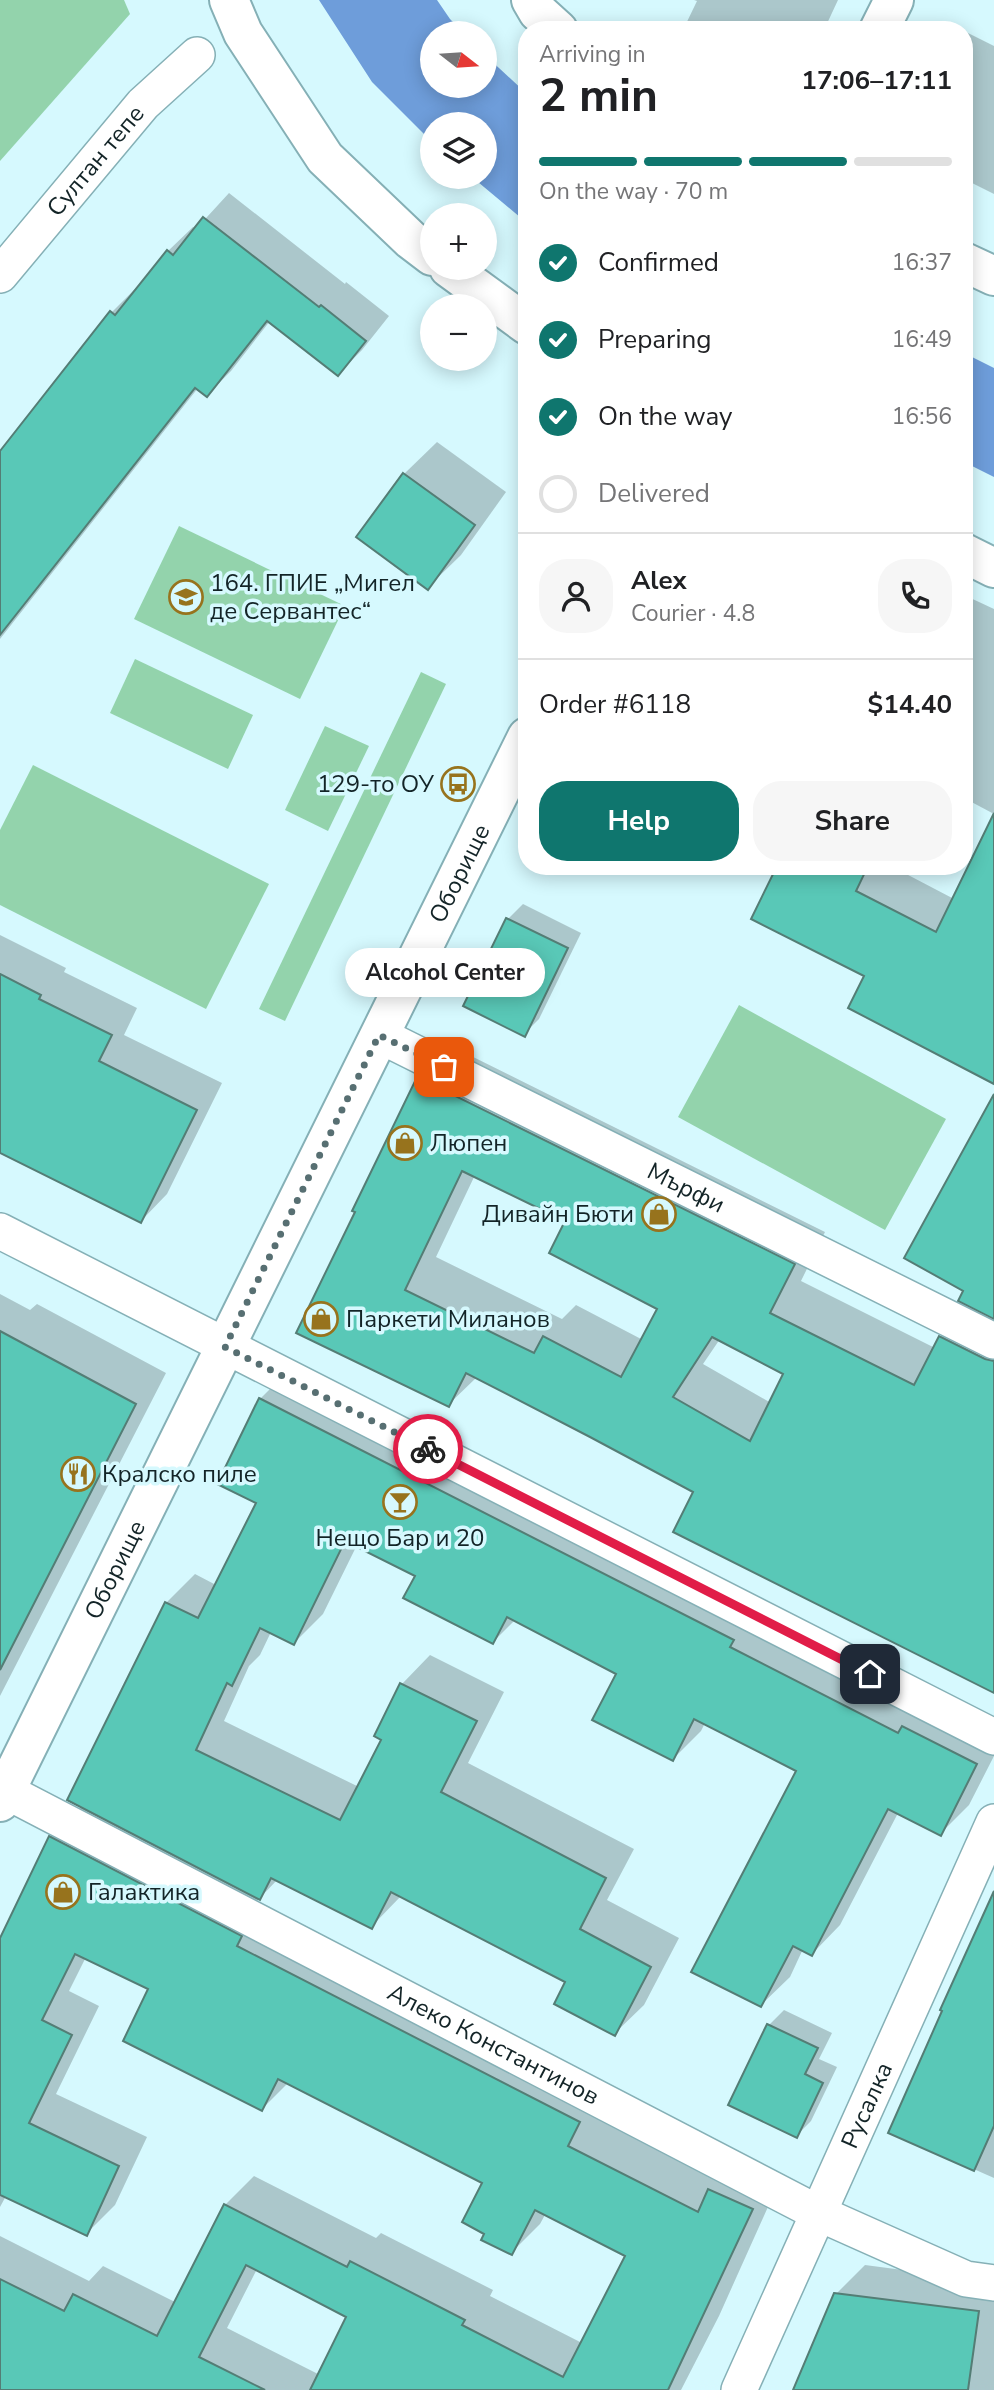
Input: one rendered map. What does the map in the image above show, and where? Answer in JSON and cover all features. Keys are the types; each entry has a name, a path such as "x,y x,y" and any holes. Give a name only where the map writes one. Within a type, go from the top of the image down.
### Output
{"street":[{"path":"229,0 243,33 325,158 420,247"},
{"path":"531,0 538,12 548,21"},
{"path":"884,21 894,0"},
{"name":"Султан тепе","path":"0,275 142,104 197,55"},
{"path":"973,266 994,276"},
{"path":"465,280 518,318"},
{"path":"973,558 994,568"},
{"name":"Оборище","path":"2,1793 518,755"},
{"name":"Мърфи","path":"379,1035 994,1341"},
{"path":"0,1231 994,1737"},
{"name":"Алеко Константинов","path":"2,1793 818,2213 966,2279 994,2283"},
{"name":"Русалка","path":"739,2390 994,1822"}],"green space":[{"path":"0,0 124,0 130,14 0,161"},
{"path":"179,526 345,606 300,699 134,619"},
{"path":"135,659 253,715 228,769 110,713"},
{"path":"421,672 446,684 285,1021 259,1009"},
{"path":"325,726 369,746 328,831 285,810"},
{"path":"33,765 269,884 206,1009 0,905 0,830"},
{"path":"739,1005 946,1119 885,1230 678,1117"}],"water":[{"path":"319,0 437,0 452,21 420,21 420,98 497,98 497,66 518,86 518,215 486,189 497,189 497,112 420,112 420,130 372,82"},
{"path":"973,358 994,368 994,477 973,466"}],"building":[{"path":"203,217 366,341 338,376 267,321 207,397 195,388 0,635 0,451 110,311 115,315 167,250 173,255"},
{"path":"403,473 475,525 428,590 356,537"},
{"path":"994,813 994,1084 848,1008 864,976 751,919 773,875 864,875 856,891 936,932 964,875 973,875 973,856"},
{"path":"506,918 568,948 525,1037 463,1006"},
{"path":"0,974 41,995 39,999 112,1035 99,1061 197,1110 141,1223 0,1153"},
{"path":"417,1077 795,1264 770,1313 914,1385 939,1336 994,1361 994,1693 673,1532 693,1492 466,1373 449,1407 296,1333 355,1212 352,1211","holes":["462,1171 565,1221 549,1253 657,1309 621,1377 543,1336 534,1353 405,1290","712,1337 783,1374 750,1441 673,1397"]},
{"path":"994,1094 994,1319 958,1301 963,1291 904,1258"},
{"path":"0,1331 136,1404 0,1670"},
{"path":"259,1398 734,1640 730,1647 898,1733 902,1726 977,1764 941,1836 888,1809 812,1956 793,1946 761,2007 691,1972 796,1771 694,1719 673,1761 592,1720 616,1674 507,1617 493,1644 403,1598 415,1576 345,1541 294,1645 260,1628 232,1686 227,1683 196,1750 340,1820 381,1740 374,1736 400,1683 477,1721 441,1792 606,1878 580,1929 651,1967 615,2036 554,2004 565,1982 391,1892 372,1929 271,1878 260,1900 67,1800 165,1602 198,1618 256,1503 217,1484"},
{"path":"49,1836 242,1936 237,1946 580,2122 568,2146 698,2212 708,2189 753,2209 668,2390 310,2390 346,2317 246,2265 199,2357 265,2390 0,2390 0,2279 64,2311 73,2294 157,2336 224,2204 347,2267 350,2261 465,2320 462,2325 563,2377 625,2256 535,2210 512,2255 481,2240 484,2234 462,2222 482,2183 278,2079 262,2111 123,2041 148,1989 75,1954 42,2020 72,2035 29,2123 119,2166 87,2236 0,2195 0,1938"},
{"path":"994,1891 994,2126 974,2171 888,2133"},
{"path":"767,2024 818,2048 805,2074 823,2083 797,2138 728,2105"},
{"path":"834,2293 979,2311 968,2390 793,2390"}],"way so far":[{"path":"428,1449 225,1347 379,1035 444,1067"}],"place":[{"name":"164. ГПИЕ „Мигел де Сервантес“","path":"186,597"},
{"name":"129-то ОУ","path":"458,784"},
{"name":"Alcohol Center","path":"444,1067"},
{"name":"Люпен","path":"405,1143"},
{"name":"Дивайн Бюти","path":"659,1214"},
{"name":"Паркети Миланов","path":"321,1319"},
{"name":"Кралско пиле","path":"78,1474"},
{"name":"Нещо Бар и 20","path":"400,1502"},
{"name":"Галактика","path":"63,1892"}],"route":[{"path":"428,1449 870,1674"}]}
